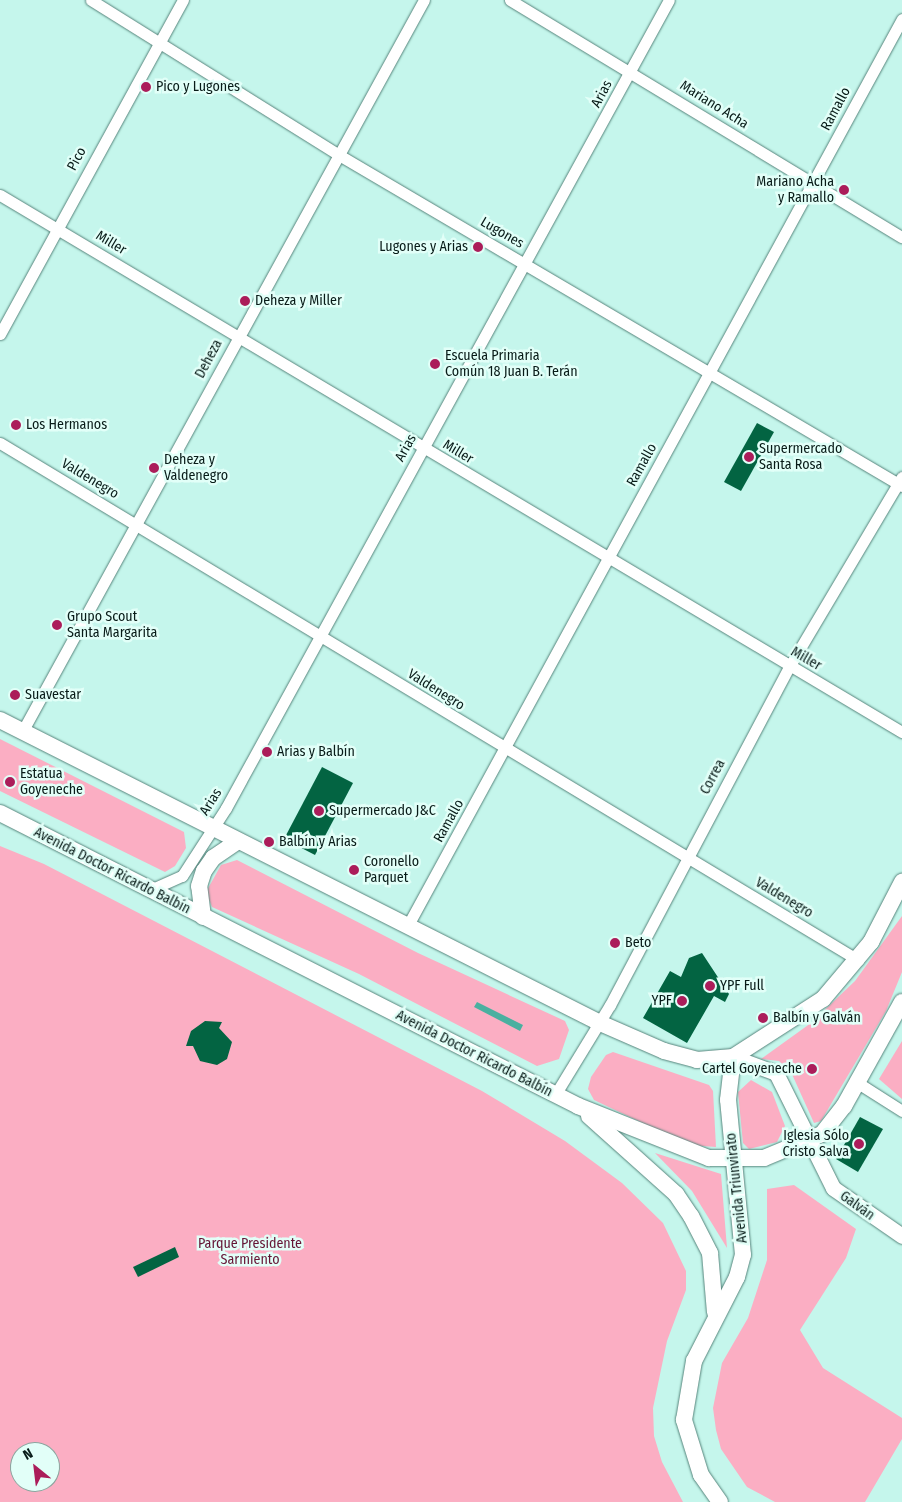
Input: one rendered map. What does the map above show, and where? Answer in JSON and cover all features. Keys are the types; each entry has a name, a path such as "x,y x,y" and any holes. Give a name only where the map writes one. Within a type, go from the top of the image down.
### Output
{"main road":[{"path":"0,720 212,829 408,925 600,1023 686,1058 733,1057 823,999 858,960 897,903 902,882"},
{"name":"Avenida Doctor Ricardo Balbín","path":"0,813 578,1106 692,1154 734,1160 764,1158 808,1143 832,1124 858,1082 902,1002"},
{"path":"203,917 199,894 204,871 213,858 238,841"},
{"name":"Avenida Triunvirato","path":"720,1502 701,1475 684,1420 685,1389 715,1313 737,1277 743,1255 728,1100 733,1057"},
{"name":"Avenida Triunvirato","path":"578,1106 652,1171 692,1216 710,1253 715,1313"}],"street":[{"name":"Lugones","path":"91,0 339,155 901,482"},
{"name":"Pico","path":"0,334 183,0"},
{"name":"Deheza","path":"22,732 139,526 238,336 424,0"},
{"name":"Mariano Acha","path":"510,0 811,183 902,236"},
{"name":"Arias","path":"150,890 182,876 212,829 321,637 669,0"},
{"name":"Ramallo","path":"408,925 506,751 811,183 902,18"},
{"name":"Miller","path":"0,195 789,667 902,732"},
{"name":"Valdenegro","path":"0,443 506,751 858,960"},
{"name":"Correa","path":"556,1095 600,1023 789,667 901,482"},
{"name":"Galván","path":"733,1057 776,1074 808,1143 844,1199 902,1236"},
{"path":"858,1082 902,1111"}],"green space":[{"path":"0,739 184,832 186,848 175,866 165,872 0,791"},
{"name":"Parque Presidente Sarmiento","path":"0,846 44,864 482,1091 565,1141 622,1183 663,1223 686,1271 686,1290 667,1341 653,1408 654,1436 662,1462 683,1502 0,1502"},
{"path":"237,860 418,953 565,1021 569,1030 559,1059 537,1066 359,974 212,907 206,892 221,865"},
{"path":"902,916 902,972 886,1011 821,1121 814,1123 791,1072 779,1061 761,1059 811,1023 855,981"},
{"path":"902,1041 902,1099 879,1079"},
{"path":"613,1052 709,1085 713,1091 716,1147 689,1145 594,1100 588,1089 591,1077 606,1055"},
{"path":"751,1080 772,1092 785,1126 777,1142 749,1149 743,1143 738,1092"},
{"path":"655,1153 721,1174 727,1248 692,1191"},
{"path":"794,1185 856,1229 846,1258 800,1330 823,1368 902,1418 902,1439 865,1502 775,1502 747,1487 721,1449 716,1430 713,1408 722,1363 748,1318 767,1260 767,1189"}],"shaded area":[{"path":"477,1002 523,1025 520,1031 474,1007"}],"building":[{"name":"Supermercado Santa Rosa","path":"757,423 774,432 741,491 724,482"},
{"name":"Supermercado J&C","path":"322,767 353,783 315,855 284,839"},
{"name":"YPF","path":"702,953 729,994 725,1002 714,996 687,1043 643,1018 670,971 681,977 689,958"},
{"path":"205,1021 222,1022 219,1028 232,1042 227,1059 217,1065 200,1061 193,1046 186,1046 191,1031"},
{"name":"Iglesia Sólo Cristo Salva","path":"860,1117 883,1129 858,1172 836,1159"},
{"path":"175,1247 179,1257 138,1277 133,1267"}],"place":[{"name":"Pico y Lugones","path":"146,87"},
{"name":"Mariano Acha y Ramallo","path":"844,190"},
{"name":"Lugones y Arias","path":"478,247"},
{"name":"Deheza y Miller","path":"245,301"},
{"name":"Escuela Primaria Común 18 Juan B. Terán","path":"435,364"},
{"name":"Los Hermanos","path":"16,425"},
{"name":"Supermercado Santa Rosa","path":"749,457"},
{"name":"Deheza y Valdenegro","path":"154,468"},
{"name":"Grupo Scout Santa Margarita","path":"57,625"},
{"name":"Suavestar","path":"15,695"},
{"name":"Arias y Balbín","path":"267,752"},
{"name":"Estatua Goyeneche","path":"10,782"},
{"name":"Supermercado J&C","path":"319,811"},
{"name":"Balbín y Arias","path":"269,842"},
{"name":"Coronello Parquet","path":"354,870"},
{"name":"Beto","path":"615,943"},
{"name":"YPF Full","path":"710,986"},
{"name":"YPF","path":"682,1001"},
{"name":"Balbín y Galván","path":"763,1018"},
{"name":"Cartel Goyeneche","path":"812,1069"},
{"name":"Iglesia Sólo Cristo Salva","path":"859,1144"}]}
